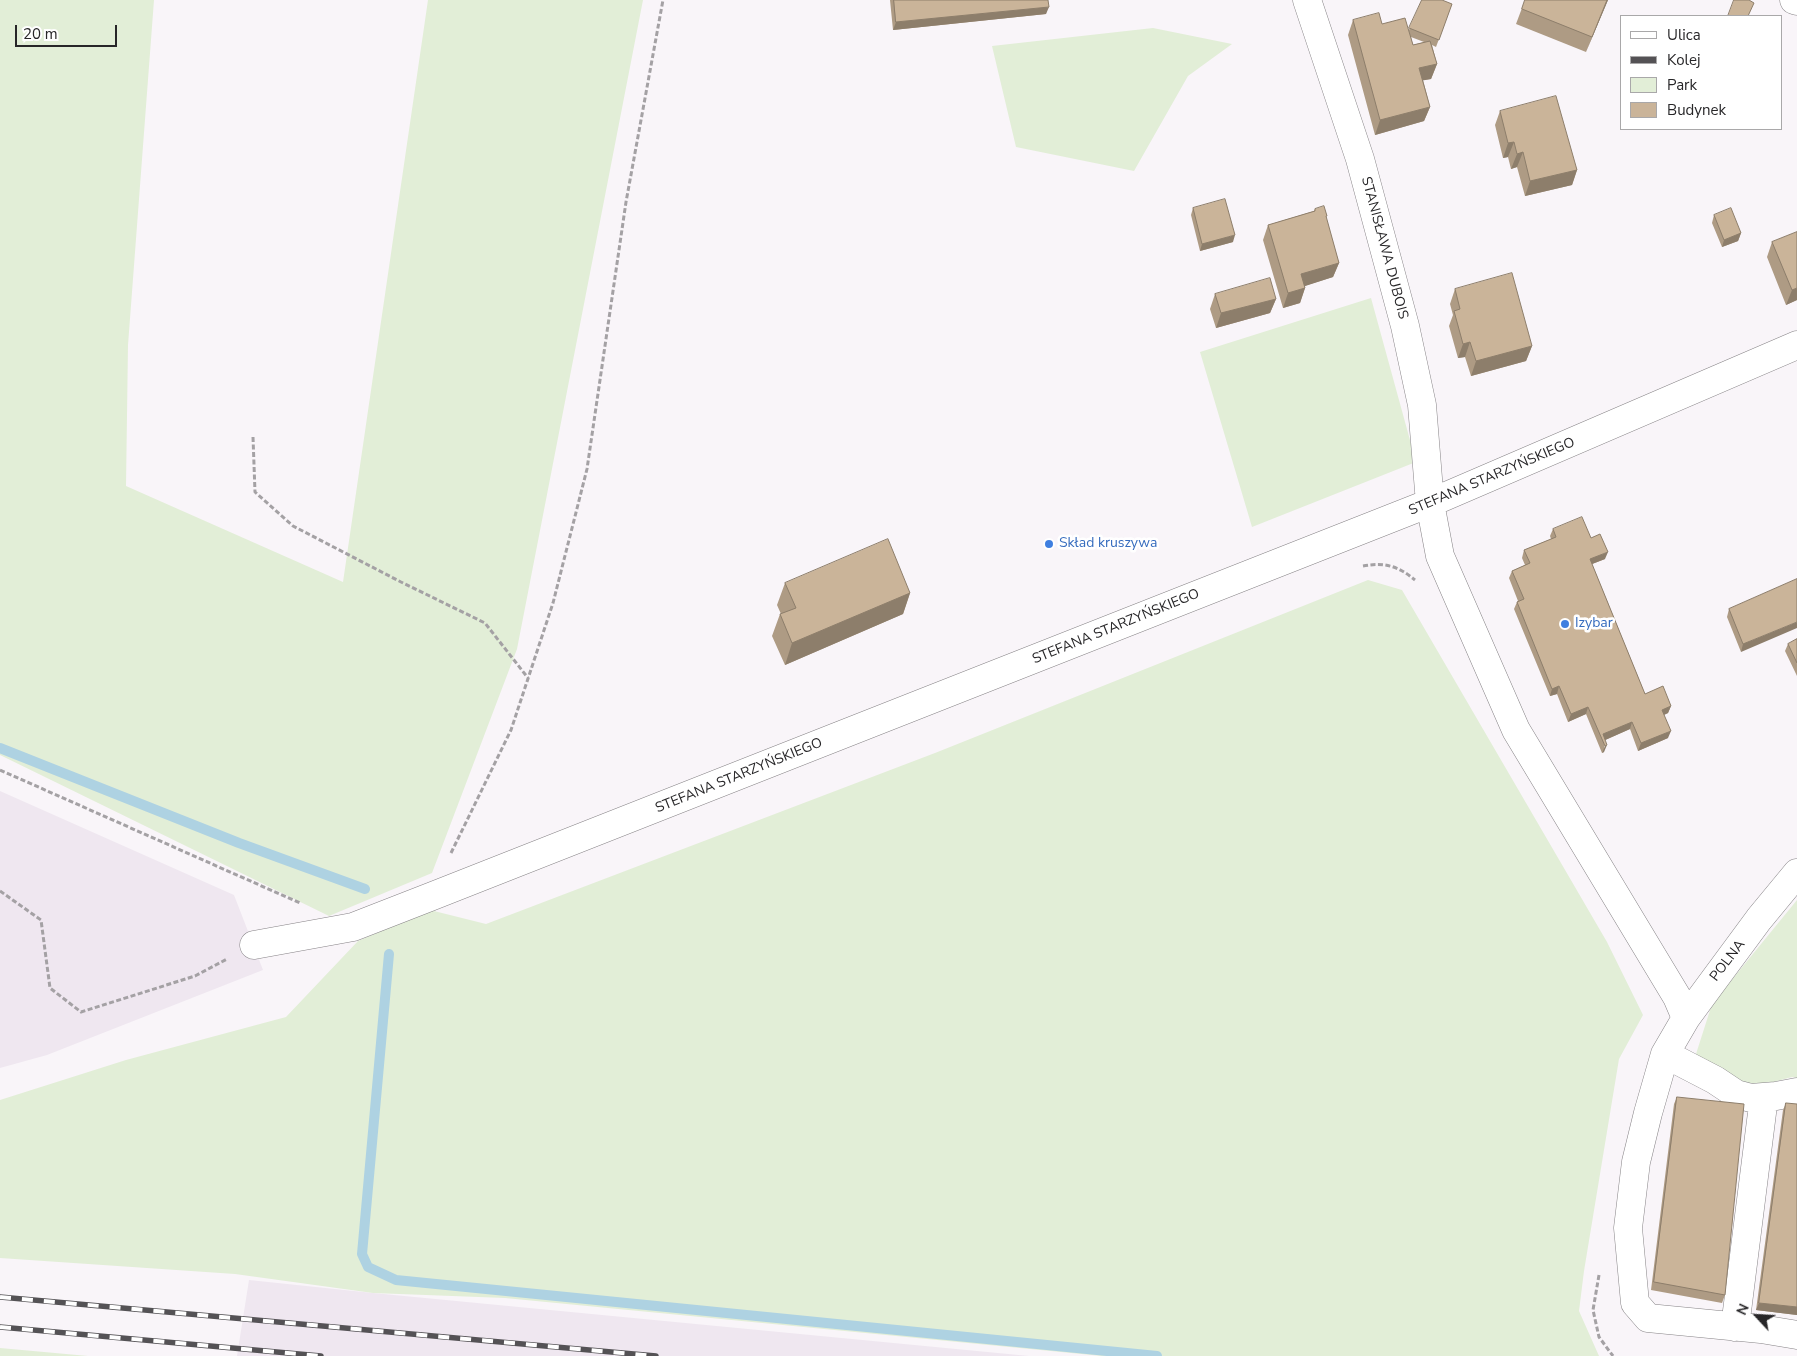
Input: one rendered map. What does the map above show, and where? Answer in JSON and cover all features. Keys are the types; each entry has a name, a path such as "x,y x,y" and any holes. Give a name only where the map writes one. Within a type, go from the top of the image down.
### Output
{"street":[{"name":"STANISŁAWA DUBOIS","path":"1308,0 1360,159 1405,326 1422,405 1430,503 1440,556 1516,730 1677,997 1686,1018"},
{"name":"STEFANA STARZYŃSKIEGO","path":"254,945 353,927 430,898 1430,503 1797,346"},
{"name":"POLNA","path":"1797,873 1759,919 1686,1018 1665,1054 1636,1162 1628,1228 1635,1303 1648,1318 1797,1335"},
{"path":"1665,1054 1715,1080 1736,1094 1751,1098 1797,1092"},
{"path":"1736,1327 1764,1097"}],"path":[{"path":"451,854 511,730 553,603 587,469 626,202 663,0"},
{"path":"253,437 256,492 293,526 485,623 528,678"},
{"path":"1356,569 1365,565 1386,565 1402,570 1416,581"},
{"path":"0,770 307,907"},
{"path":"0,891 42,920 50,988 81,1012 195,976 254,945"},
{"path":"1599,1271 1593,1310 1599,1337 1612,1356"}],"shaded area":[{"path":"0,791 234,895 263,970 47,1055 0,1068"},
{"path":"249,1280 373,1293 1029,1356 237,1356"}],"green space":[{"path":"0,0 154,0 128,345 126,486 343,582 428,0 643,0 517,649 432,873 329,916 0,755"},
{"path":"1153,28 1232,44 1188,76 1134,171 1016,147 992,46"},
{"path":"1371,298 1416,462 1252,527 1200,352"},
{"path":"1368,580 1402,590 1607,942 1643,1015 1619,1059 1584,1271 1579,1311 1599,1356 1102,1356 505,1298 373,1293 235,1274 0,1258 0,1100 126,1060 286,1017 358,941 430,910 486,924 935,753"},
{"path":"1797,900 1797,1078 1792,1077 1755,1087 1729,1077 1696,1054 1712,1004"},
{"path":"0,1348 88,1356 0,1356"}],"building":[{"path":"894,0 1048,0 1049,7 896,22"},
{"path":"1422,0 1442,0 1452,4 1439,40 1409,28"},
{"path":"1525,0 1607,0 1592,37 1522,9"},
{"path":"1734,0 1749,0 1754,3 1748,15 1728,15"},
{"path":"1379,13 1382,24 1405,18 1413,45 1430,41 1437,64 1419,68 1430,107 1380,120 1353,20"},
{"path":"1556,96 1577,170 1530,181 1523,152 1517,154 1514,142 1508,143 1500,111"},
{"path":"1225,199 1235,235 1202,244 1193,208"},
{"path":"1324,206 1339,263 1301,274 1305,288 1288,293 1268,225 1315,211 1315,209"},
{"path":"1731,208 1741,233 1724,240 1714,215"},
{"path":"1797,232 1797,288 1792,290 1772,242"},
{"path":"1512,273 1532,346 1476,361 1470,342 1463,344 1454,311 1460,309 1455,289"},
{"path":"1270,278 1276,299 1221,313 1215,294"},
{"path":"1582,517 1591,538 1600,534 1608,552 1590,559 1645,694 1663,686 1671,706 1662,710 1671,731 1641,743 1632,722 1603,734 1607,745 1605,746 1588,707 1571,714 1559,686 1552,689 1517,602 1524,599 1512,571 1530,563 1524,550 1556,537 1553,529"},
{"path":"888,539 910,593 792,643 780,614 796,608 785,583"},
{"path":"1797,579 1797,622 1743,644 1729,609"},
{"path":"1797,639 1797,663 1788,644"},
{"path":"1677,1097 1744,1104 1725,1295 1654,1282"},
{"path":"1786,1103 1797,1104 1797,1307 1759,1303"}],"waterway":[{"path":"0,748 239,843 365,889"},
{"path":"389,954 362,1254 368,1267 396,1280 1157,1356"}],"railway":[{"path":"0,1297 656,1356"},
{"path":"0,1327 321,1356"}],"place":[{"name":"Skład kruszywa","path":"1049,544"},
{"name":"Izybar","path":"1565,624"}]}
